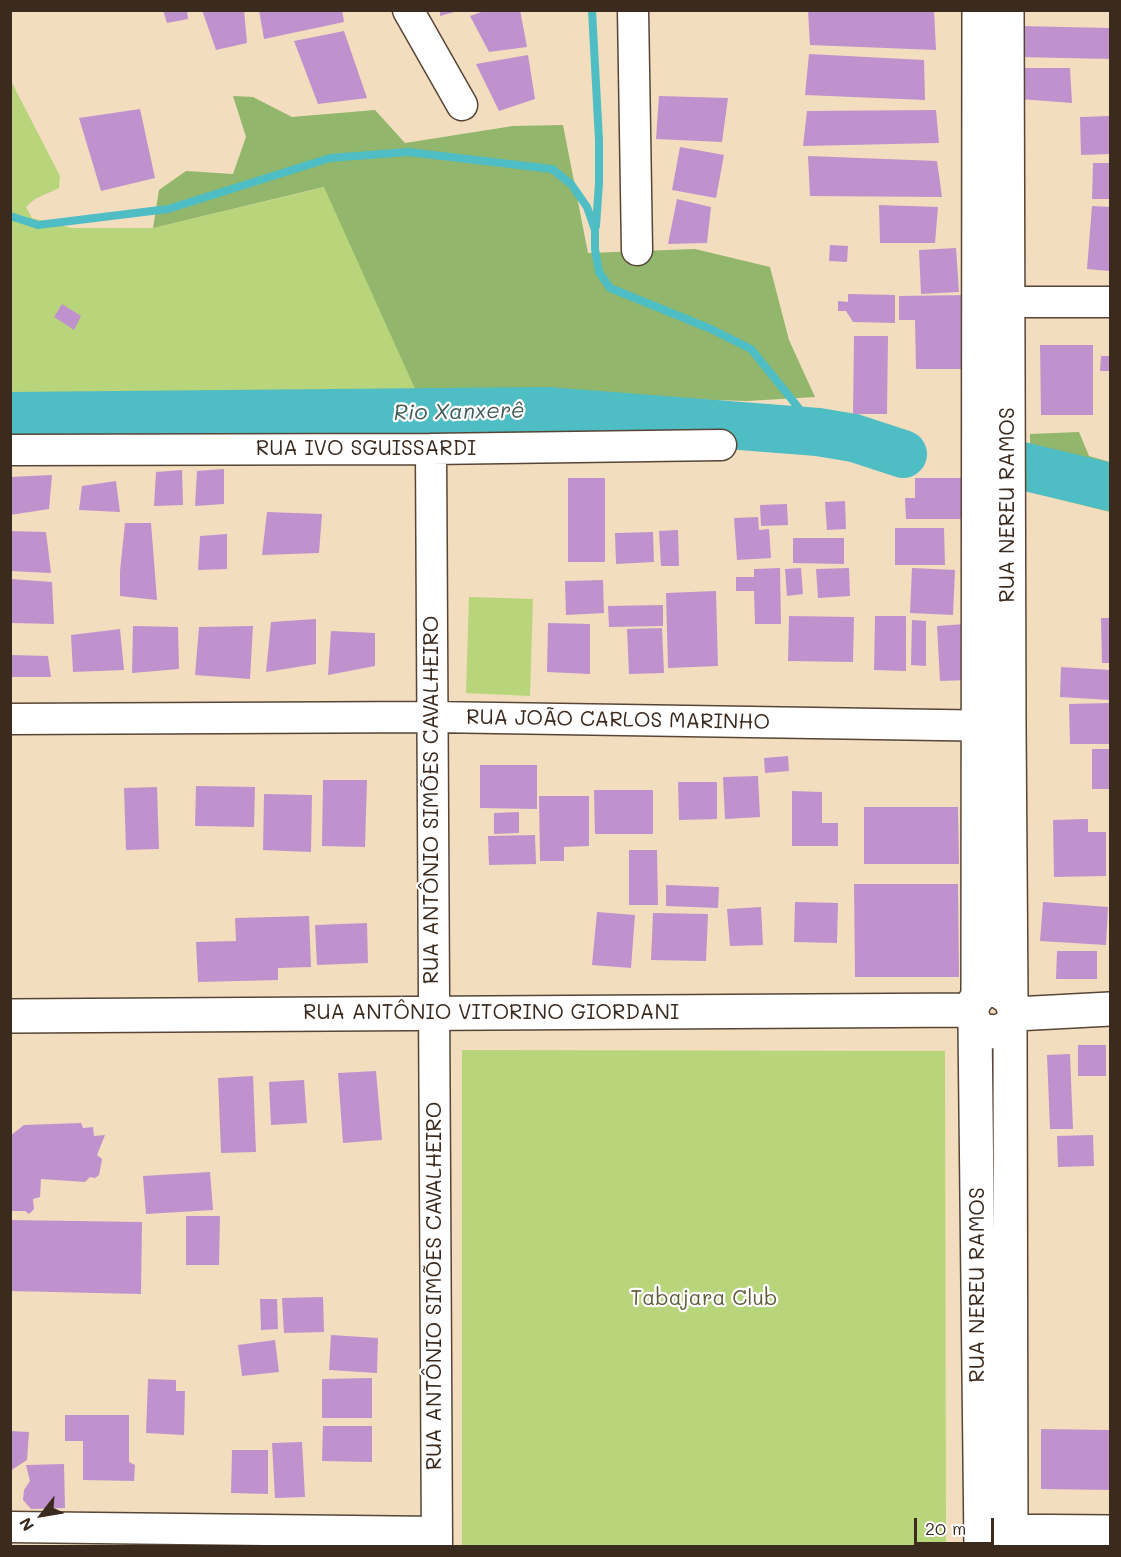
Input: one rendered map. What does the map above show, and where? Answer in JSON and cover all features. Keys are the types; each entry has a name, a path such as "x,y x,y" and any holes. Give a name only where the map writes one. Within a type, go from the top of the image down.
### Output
{"street":[{"path":"408,10 462,105"},
{"path":"633,10 638,250"},
{"name":"RUA NEREU RAMOS","path":"979,10 993,51 995,879 1012,1013 1011,1347 996,1539"},
{"name":"RUA NEREU RAMOS","path":"993,51 1007,10"},
{"path":"993,302 1110,302"},
{"name":"RUA IVO SGUISSARDI","path":"10,450 431,449 721,445"},
{"name":"RUA ANTÔNIO SIMÕES CAVALHEIRO","path":"431,449 437,1539"},
{"name":"RUA JOÃO CARLOS MARINHO","path":"10,719 432,717 994,726"},
{"name":"RUA NEREU RAMOS","path":"995,879 975,1010 979,1347 996,1539"},
{"name":"RUA ANTÔNIO VITORINO GIORDANI","path":"10,1016 975,1010 983,991 997,990 1012,1013"},
{"path":"1012,1013 1110,1010"},
{"path":"978,1180 1012,1182"},
{"path":"979,1347 1011,1347"},
{"path":"10,1527 437,1539"},
{"path":"996,1539 1110,1532"}],"green space":[{"path":"10,79 60,176 59,188 35,199 26,207 32,218 71,228 153,228 334,185 416,391 125,396 59,406 11,407"},
{"path":"233,96 253,97 292,117 375,110 405,143 513,126 563,125 588,253 695,249 770,267 789,340 815,397 747,401 416,391 324,187 153,228 159,190 186,171 233,174 246,137"},
{"path":"1079,432 1089,456 1110,462 1110,512 1030,492 1030,434"},
{"path":"469,597 533,599 530,696 466,693"},
{"name":"Tabajara Club","path":"462,1050 945,1051 946,1546 462,1546"}],"building":[{"path":"163,10 187,10 188,19 167,23"},
{"path":"202,10 244,10 247,43 216,50"},
{"path":"259,10 342,10 344,22 264,39"},
{"path":"440,10 457,10 458,11 440,16"},
{"path":"487,10 520,10 527,47 489,52 470,16"},
{"path":"808,10 934,10 936,50 810,45"},
{"path":"1019,26 1110,28 1110,59 1018,57"},
{"path":"344,31 367,98 318,104 294,41"},
{"path":"809,54 924,60 925,100 805,95"},
{"path":"528,55 535,99 499,111 476,64"},
{"path":"1023,68 1070,68 1072,103 1020,99"},
{"path":"659,96 728,98 722,142 656,139"},
{"path":"140,109 155,178 101,191 79,118"},
{"path":"936,110 939,143 803,146 807,111"},
{"path":"1110,116 1110,154 1081,155 1080,117"},
{"path":"680,147 724,155 716,198 672,190"},
{"path":"808,156 937,161 942,197 810,196"},
{"path":"1093,163 1110,163 1110,199 1092,199"},
{"path":"677,199 711,207 707,243 668,244"},
{"path":"879,205 938,207 935,243 880,243"},
{"path":"1092,206 1110,207 1110,271 1087,269"},
{"path":"830,245 848,246 847,262 829,261"},
{"path":"956,248 959,292 921,294 919,250"},
{"path":"848,294 895,295 895,323 853,322 846,311 838,311 838,301 848,302"},
{"path":"967,295 968,369 916,369 915,320 899,320 899,296"},
{"path":"62,304 81,316 74,330 54,317"},
{"path":"854,336 888,336 887,414 853,414"},
{"path":"1040,345 1093,345 1093,415 1041,415"},
{"path":"1101,356 1110,356 1110,371 1100,371"},
{"path":"224,469 224,504 195,506 197,471"},
{"path":"182,470 183,505 154,506 156,472"},
{"path":"52,475 49,509 10,515 10,477"},
{"path":"568,478 605,478 605,562 568,562"},
{"path":"915,478 972,478 973,519 906,519 905,498 915,498"},
{"path":"116,481 120,512 79,510 82,486"},
{"path":"845,501 846,529 827,530 825,502"},
{"path":"787,504 788,525 761,526 760,505"},
{"path":"267,512 322,514 319,553 262,555"},
{"path":"758,517 759,530 769,529 771,558 737,560 734,518"},
{"path":"125,523 151,523 157,600 120,596"},
{"path":"895,528 944,528 945,565 895,565"},
{"path":"678,530 679,566 661,566 659,531"},
{"path":"10,531 46,532 51,573 10,571"},
{"path":"653,532 654,562 616,564 615,533"},
{"path":"227,534 227,569 198,570 200,536"},
{"path":"793,538 844,538 844,564 793,563"},
{"path":"780,568 781,624 755,624 754,591 736,591 736,577 754,577 754,569"},
{"path":"801,568 803,594 787,596 785,569"},
{"path":"849,568 850,596 818,598 816,569"},
{"path":"912,568 955,570 953,615 910,613"},
{"path":"11,579 52,582 54,624 12,623"},
{"path":"603,580 604,613 566,615 565,581"},
{"path":"716,591 718,666 668,668 666,593"},
{"path":"663,605 663,626 609,627 608,606"},
{"path":"789,616 854,617 853,662 788,661"},
{"path":"875,616 906,616 906,671 874,670"},
{"path":"1101,618 1110,618 1110,663 1102,663"},
{"path":"316,619 316,664 266,672 271,622"},
{"path":"912,620 926,621 926,666 911,665"},
{"path":"548,623 590,624 590,674 547,672"},
{"path":"965,624 968,680 940,681 937,626"},
{"path":"133,626 178,627 179,669 132,673"},
{"path":"253,626 250,679 195,675 199,627"},
{"path":"662,628 664,673 629,674 627,629"},
{"path":"120,629 124,670 73,672 71,635"},
{"path":"331,631 375,633 375,666 328,675"},
{"path":"10,655 48,656 51,677 10,677"},
{"path":"1061,667 1110,670 1110,700 1060,697"},
{"path":"1110,703 1110,744 1070,744 1069,704"},
{"path":"1092,749 1110,749 1110,789 1092,789"},
{"path":"788,756 789,771 765,773 764,758"},
{"path":"480,765 537,765 537,809 480,808"},
{"path":"758,776 760,817 725,819 723,777"},
{"path":"323,780 367,780 365,847 322,846"},
{"path":"678,782 717,782 717,819 679,820"},
{"path":"196,786 255,787 254,827 195,826"},
{"path":"157,787 159,849 126,850 124,788"},
{"path":"594,790 653,790 653,834 595,834"},
{"path":"792,791 822,792 822,823 838,823 838,846 792,846"},
{"path":"264,794 312,795 311,852 263,850"},
{"path":"539,796 589,796 589,846 564,847 564,861 540,861"},
{"path":"864,807 958,807 959,864 864,864"},
{"path":"519,812 519,833 494,834 494,813"},
{"path":"1088,819 1088,832 1106,832 1106,876 1054,877 1053,820"},
{"path":"535,835 536,864 489,865 488,836"},
{"path":"629,850 657,850 658,905 629,905"},
{"path":"854,884 958,884 959,977 855,977"},
{"path":"666,885 719,887 718,908 666,906"},
{"path":"795,902 838,903 837,943 794,942"},
{"path":"1043,902 1108,907 1106,945 1040,941"},
{"path":"761,907 763,945 730,946 727,909"},
{"path":"597,912 635,915 631,968 592,965"},
{"path":"653,913 708,914 706,961 651,960"},
{"path":"309,916 311,967 278,968 278,980 198,982 196,942 236,941 235,918"},
{"path":"367,923 368,963 317,965 315,925"},
{"path":"1057,951 1097,951 1097,979 1056,979"},
{"path":"1078,1045 1106,1045 1106,1076 1078,1076"},
{"path":"1070,1054 1073,1129 1050,1129 1047,1055"},
{"path":"376,1071 382,1140 343,1143 338,1073"},
{"path":"253,1076 256,1152 221,1153 218,1078"},
{"path":"304,1080 307,1123 271,1125 269,1082"},
{"path":"81,1123 83,1128 93,1127 94,1136 105,1135 97,1155 102,1159 99,1175 95,1178 90,1177 85,1182 41,1179 40,1197 33,1199 34,1209 29,1214 25,1211 10,1211 10,1136 24,1125"},
{"path":"1093,1135 1094,1166 1058,1167 1057,1136"},
{"path":"210,1172 213,1210 146,1214 143,1176"},
{"path":"186,1216 220,1216 219,1265 186,1265"},
{"path":"10,1220 142,1222 141,1294 10,1291"},
{"path":"323,1297 324,1332 284,1333 282,1298"},
{"path":"260,1299 277,1299 278,1329 261,1330"},
{"path":"331,1335 378,1338 377,1373 329,1370"},
{"path":"275,1340 279,1372 242,1376 238,1345"},
{"path":"372,1378 372,1418 322,1418 322,1379"},
{"path":"148,1379 176,1380 176,1391 185,1391 184,1435 146,1433"},
{"path":"65,1415 129,1415 129,1462 135,1465 134,1481 83,1480 83,1441 65,1441"},
{"path":"323,1426 372,1426 372,1462 322,1461"},
{"path":"1041,1429 1110,1430 1110,1490 1041,1489"},
{"path":"10,1431 29,1432 27,1460 10,1471"},
{"path":"302,1442 305,1497 275,1498 272,1443"},
{"path":"232,1450 268,1450 268,1494 231,1493"},
{"path":"64,1464 65,1508 31,1509 23,1500 24,1490 30,1481 26,1465"}],"waterway":[{"path":"592,10 599,140 596,226"},
{"path":"10,216 38,225 168,209 330,158 408,152 552,169 571,184 587,207 595,230 595,249 599,272 610,288 711,329 751,349 818,432"},
{"name":"Rio Xanxerê","path":"10,416 547,411 818,432 854,438 903,454"},
{"name":"Rio Xanxerê","path":"1018,465 1110,487"}]}
